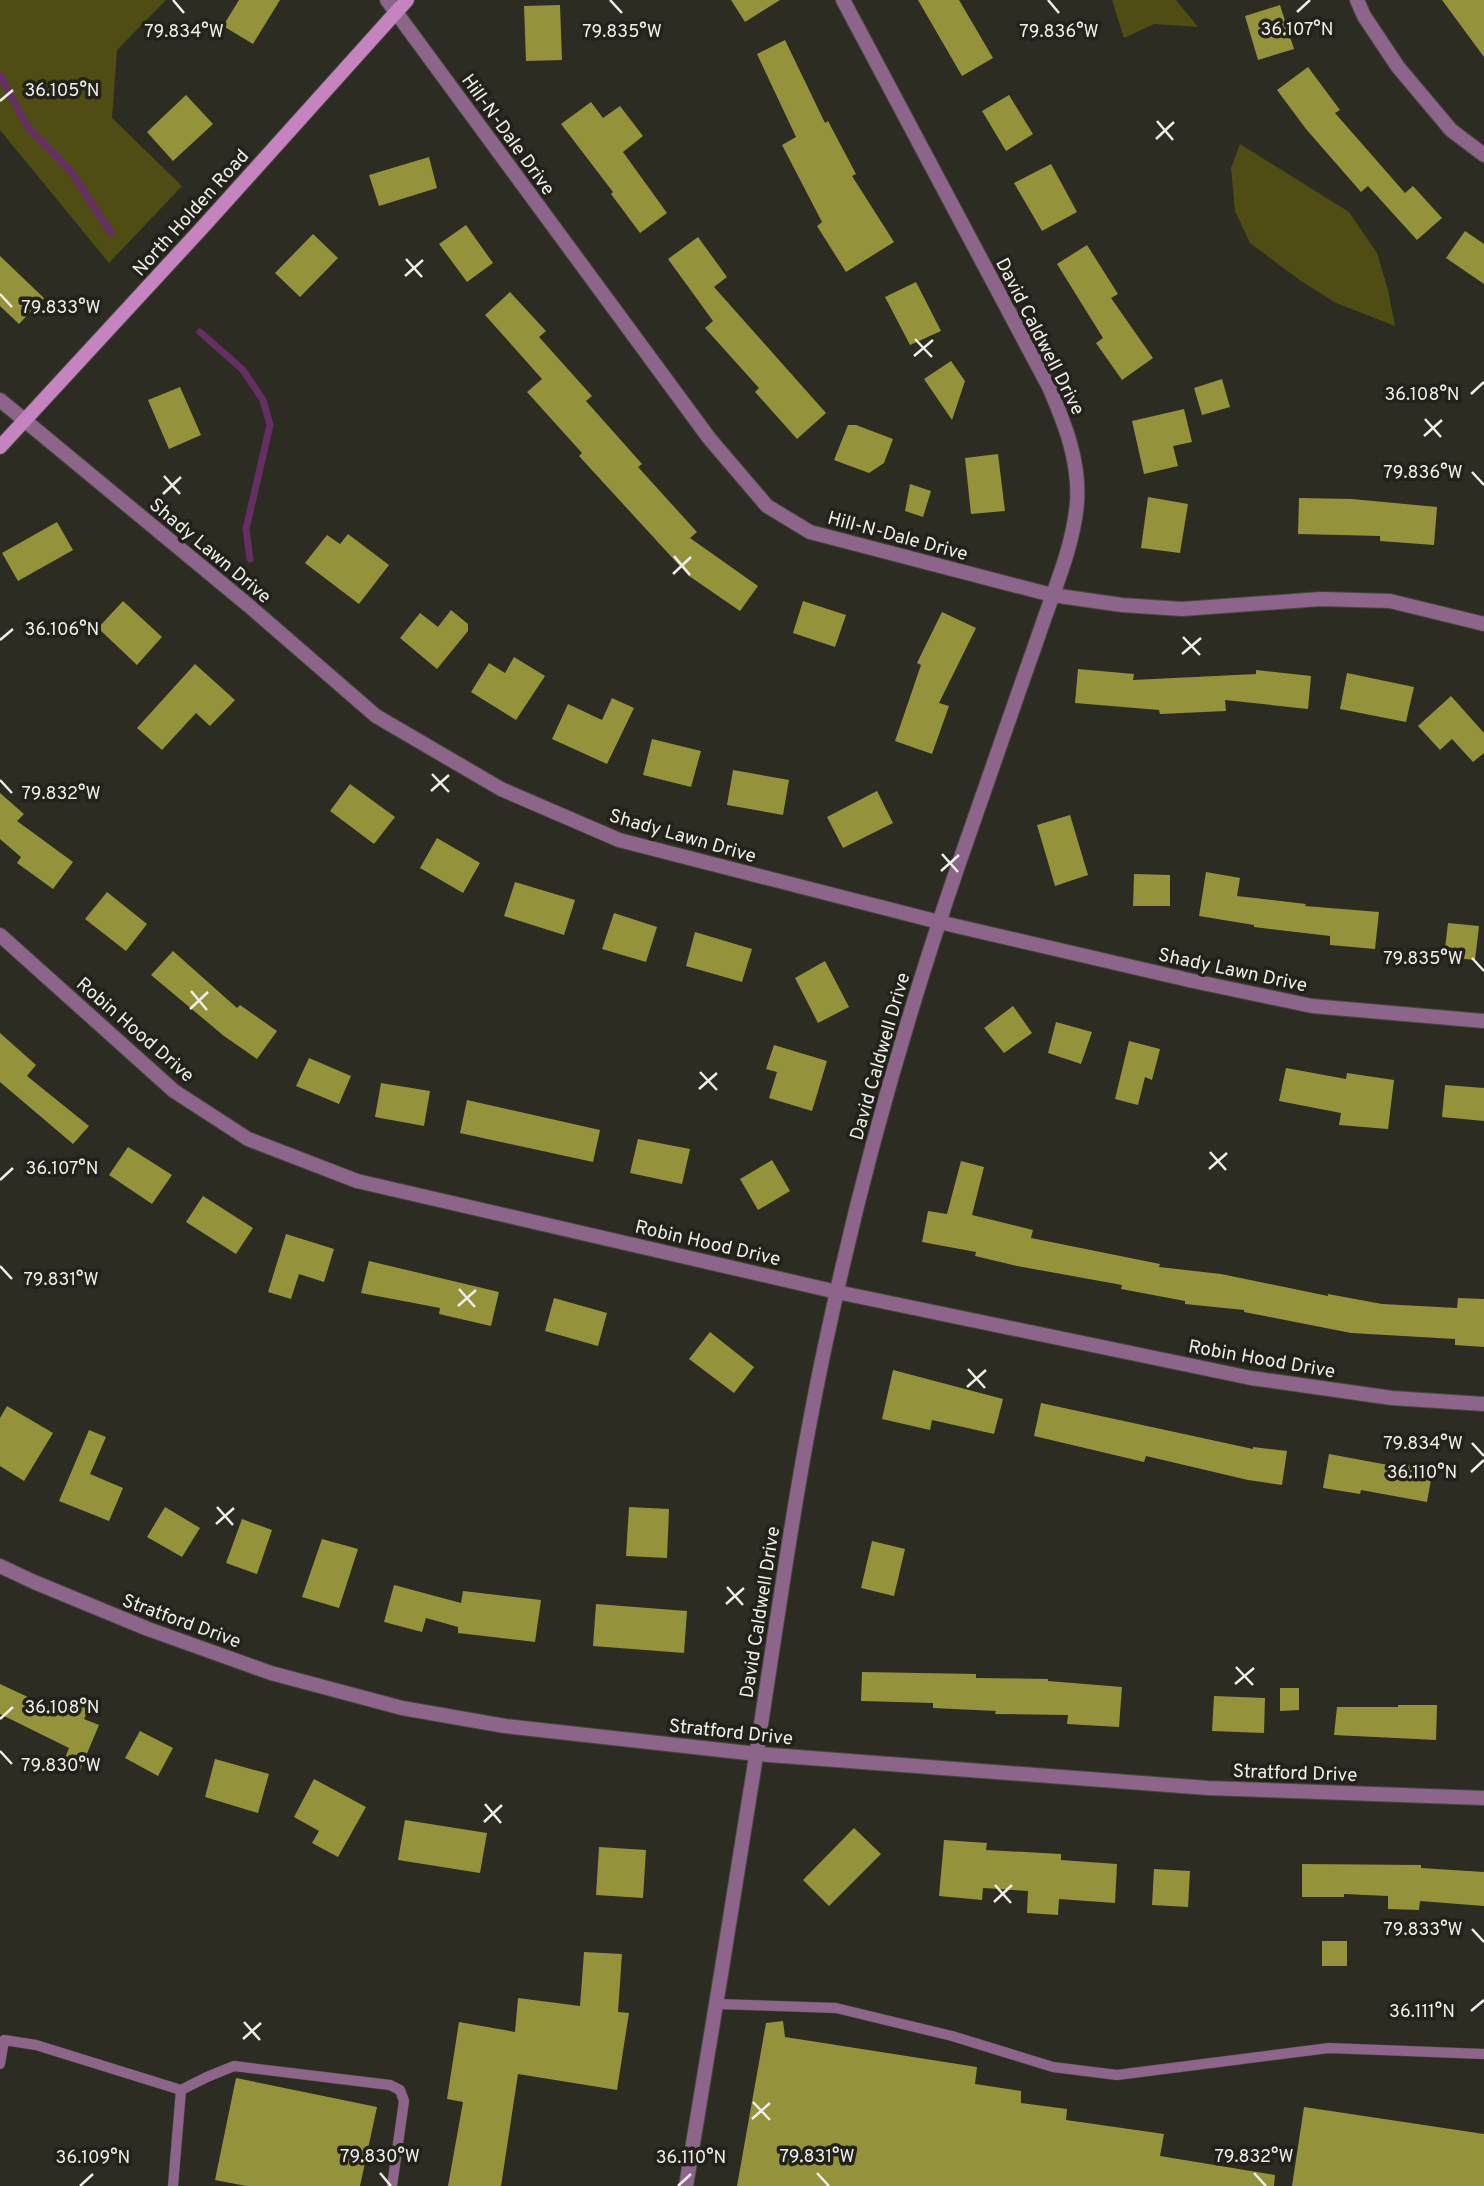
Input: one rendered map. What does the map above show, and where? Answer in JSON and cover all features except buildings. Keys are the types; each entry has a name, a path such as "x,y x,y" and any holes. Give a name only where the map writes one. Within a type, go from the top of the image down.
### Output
{"main road":[{"name":"North Holden Road","path":"0,447 407,0"}],"street":[{"name":"Hill-N-Dale Drive","path":"387,0 709,438 767,506 810,531 1052,595 1122,605 1182,609 1321,598 1390,601 1484,624"},
{"name":"David Caldwell Drive","path":"686,2186 803,1457 836,1292 873,1144 939,922 1052,595 1073,530 1077,500 1076,466 1065,424 1049,387 844,0"},
{"path":"1357,0 1364,16 1398,67 1451,130 1484,155"},
{"name":"Shady Lawn Drive","path":"0,400 248,605 376,716 501,789 619,840 939,922 1312,1006 1484,1021"},
{"name":"Robin Hood Drive","path":"0,935 174,1091 248,1139 357,1181 836,1292 1251,1378 1392,1398 1484,1404"},
{"name":"Stratford Drive","path":"0,1566 34,1583 148,1629 271,1673 402,1708 505,1726 757,1754 1208,1788 1484,1798"}],"lane":[{"path":"717,2004 836,2008 952,2036 1053,2067 1117,2075 1329,2048 1484,2054"},
{"path":"0,2064 2,2038 36,2045 181,2090 234,2066 390,2085 400,2090 404,2101 392,2186"},
{"path":"173,2186 181,2090"}],"shaded area":[{"path":"0,0 166,0 117,50 112,118 182,186 109,263 0,130"},
{"path":"1112,0 1176,0 1198,27 1154,24 1124,38"},
{"path":"1240,144 1349,212 1377,253 1395,326 1336,303 1250,243 1235,211 1231,168"}],"waterway":[{"path":"0,75 27,126 72,173 111,233"},
{"path":"200,332 243,370 263,400 270,425 246,529 250,559"}]}
